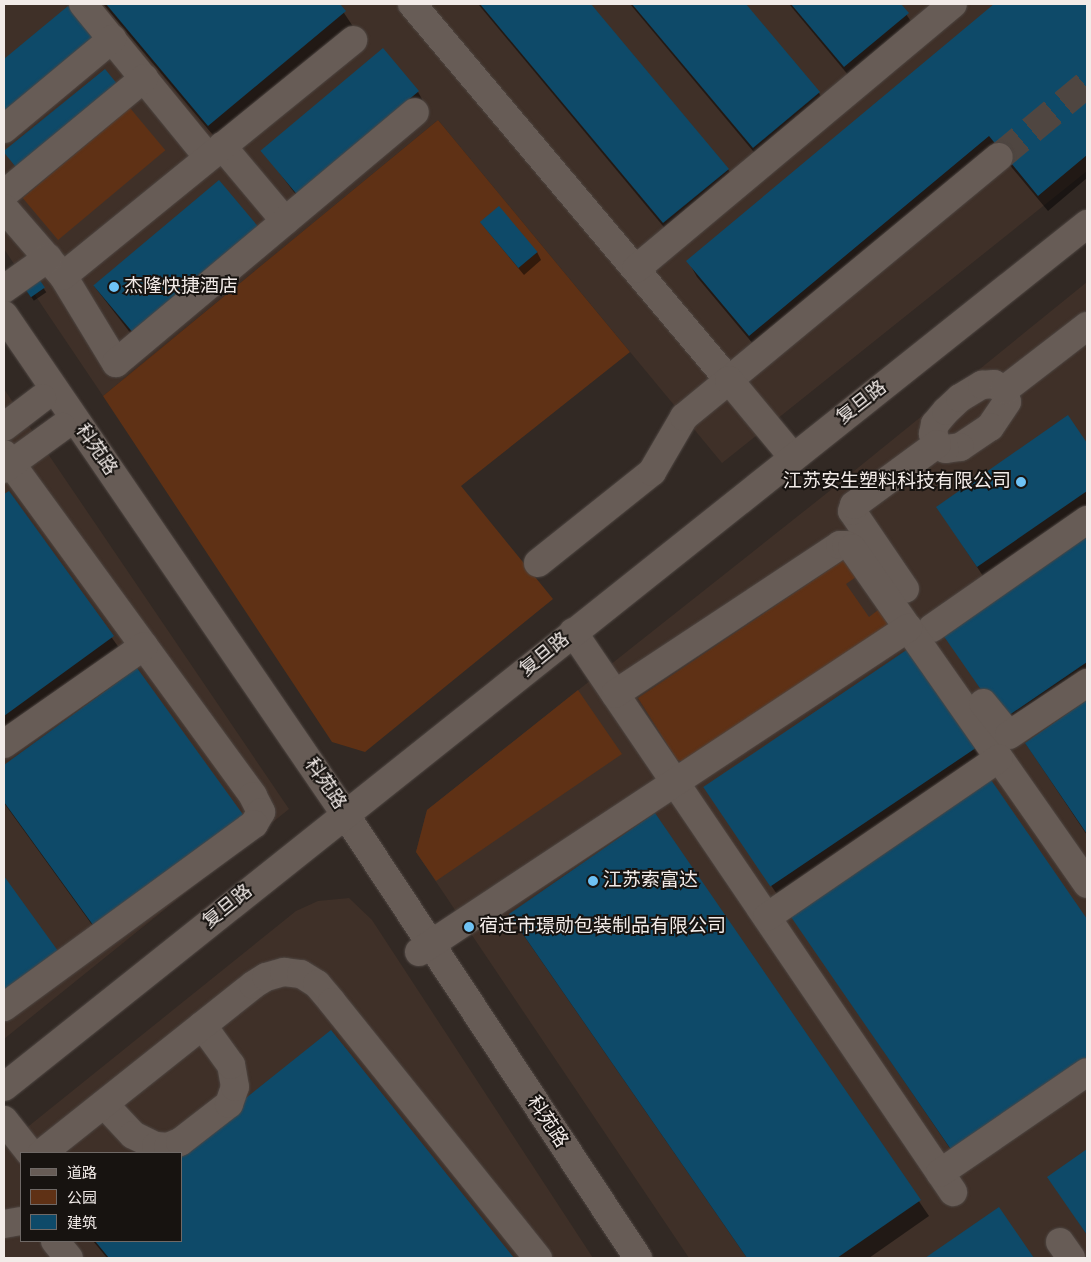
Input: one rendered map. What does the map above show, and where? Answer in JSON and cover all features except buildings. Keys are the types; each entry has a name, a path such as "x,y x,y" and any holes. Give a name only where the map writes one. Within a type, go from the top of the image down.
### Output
{"street":[{"path":"83,4 144,78 285,221"},
{"path":"412,4 793,457"},
{"path":"636,269 953,4"},
{"path":"4,129 112,39"},
{"path":"4,289 56,267 215,151 352,40"},
{"path":"4,194 144,78"},
{"path":"4,208 56,267 116,363 414,112"},
{"path":"538,563 652,472 684,417 999,156"},
{"name":"复旦路","path":"4,1087 793,457 1085,232"},
{"name":"科苑路","path":"4,315 425,948 638,1258"},
{"path":"1004,390 1087,326"},
{"name":"科苑路","path":"4,343 339,818"},
{"path":"994,384 1004,390 1007,402 990,427 960,447 945,449 937,444 934,434 935,424 960,398 982,386 994,384"},
{"path":"4,427 42,398"},
{"path":"4,1007 254,824 261,812 253,796 144,646 6,462 62,427"},
{"path":"937,444 854,505 852,510 920,628 999,758 1087,884"},
{"path":"425,948 675,782 920,628 1087,520"},
{"path":"615,694 840,545 852,548 920,628 1003,731 1009,735 1087,684"},
{"path":"573,632 946,1183 1087,1072"},
{"path":"4,744 144,646"},
{"path":"767,917 999,758"},
{"name":"科苑路","path":"425,948 621,1258"},
{"path":"43,1152 266,977 284,972 301,974 316,984 538,1258"},
{"path":"104,1104 133,1135 156,1146 168,1147 180,1142 222,1109 233,1096 234,1076 224,1054 202,1026"},
{"path":"4,1120 29,1152"},
{"path":"4,1224 20,1221"},
{"path":"56,1242 69,1258"}],"shaded area":[{"path":"4,4 1087,4 1087,171 722,463 438,120 103,396 4,249"},
{"path":"1087,282 1087,1258 689,1258 416,852 427,810 827,493"},
{"path":"4,389 289,809 4,1039"},
{"path":"349,898 372,920 593,1258 4,1258 4,1146 296,911 318,901"}],"green space":[{"path":"130,108 165,150 58,240 23,198"},
{"path":"438,120 630,352 461,486 553,599 365,752 332,742 103,396"},
{"path":"848,557 863,572 846,584 869,617 886,604 897,620 685,762 677,760 638,698"},
{"path":"578,690 622,754 436,881 416,852 427,810"}],"tunnel":[{"path":"999,157 1087,84"}],"place":[{"name":"杰隆快捷酒店","path":"114,287"},
{"name":"江苏安生塑料科技有限公司","path":"1021,482"},
{"name":"江苏索富达","path":"593,881"},
{"name":"宿迁市璟勋包装制品有限公司","path":"469,927"}]}
